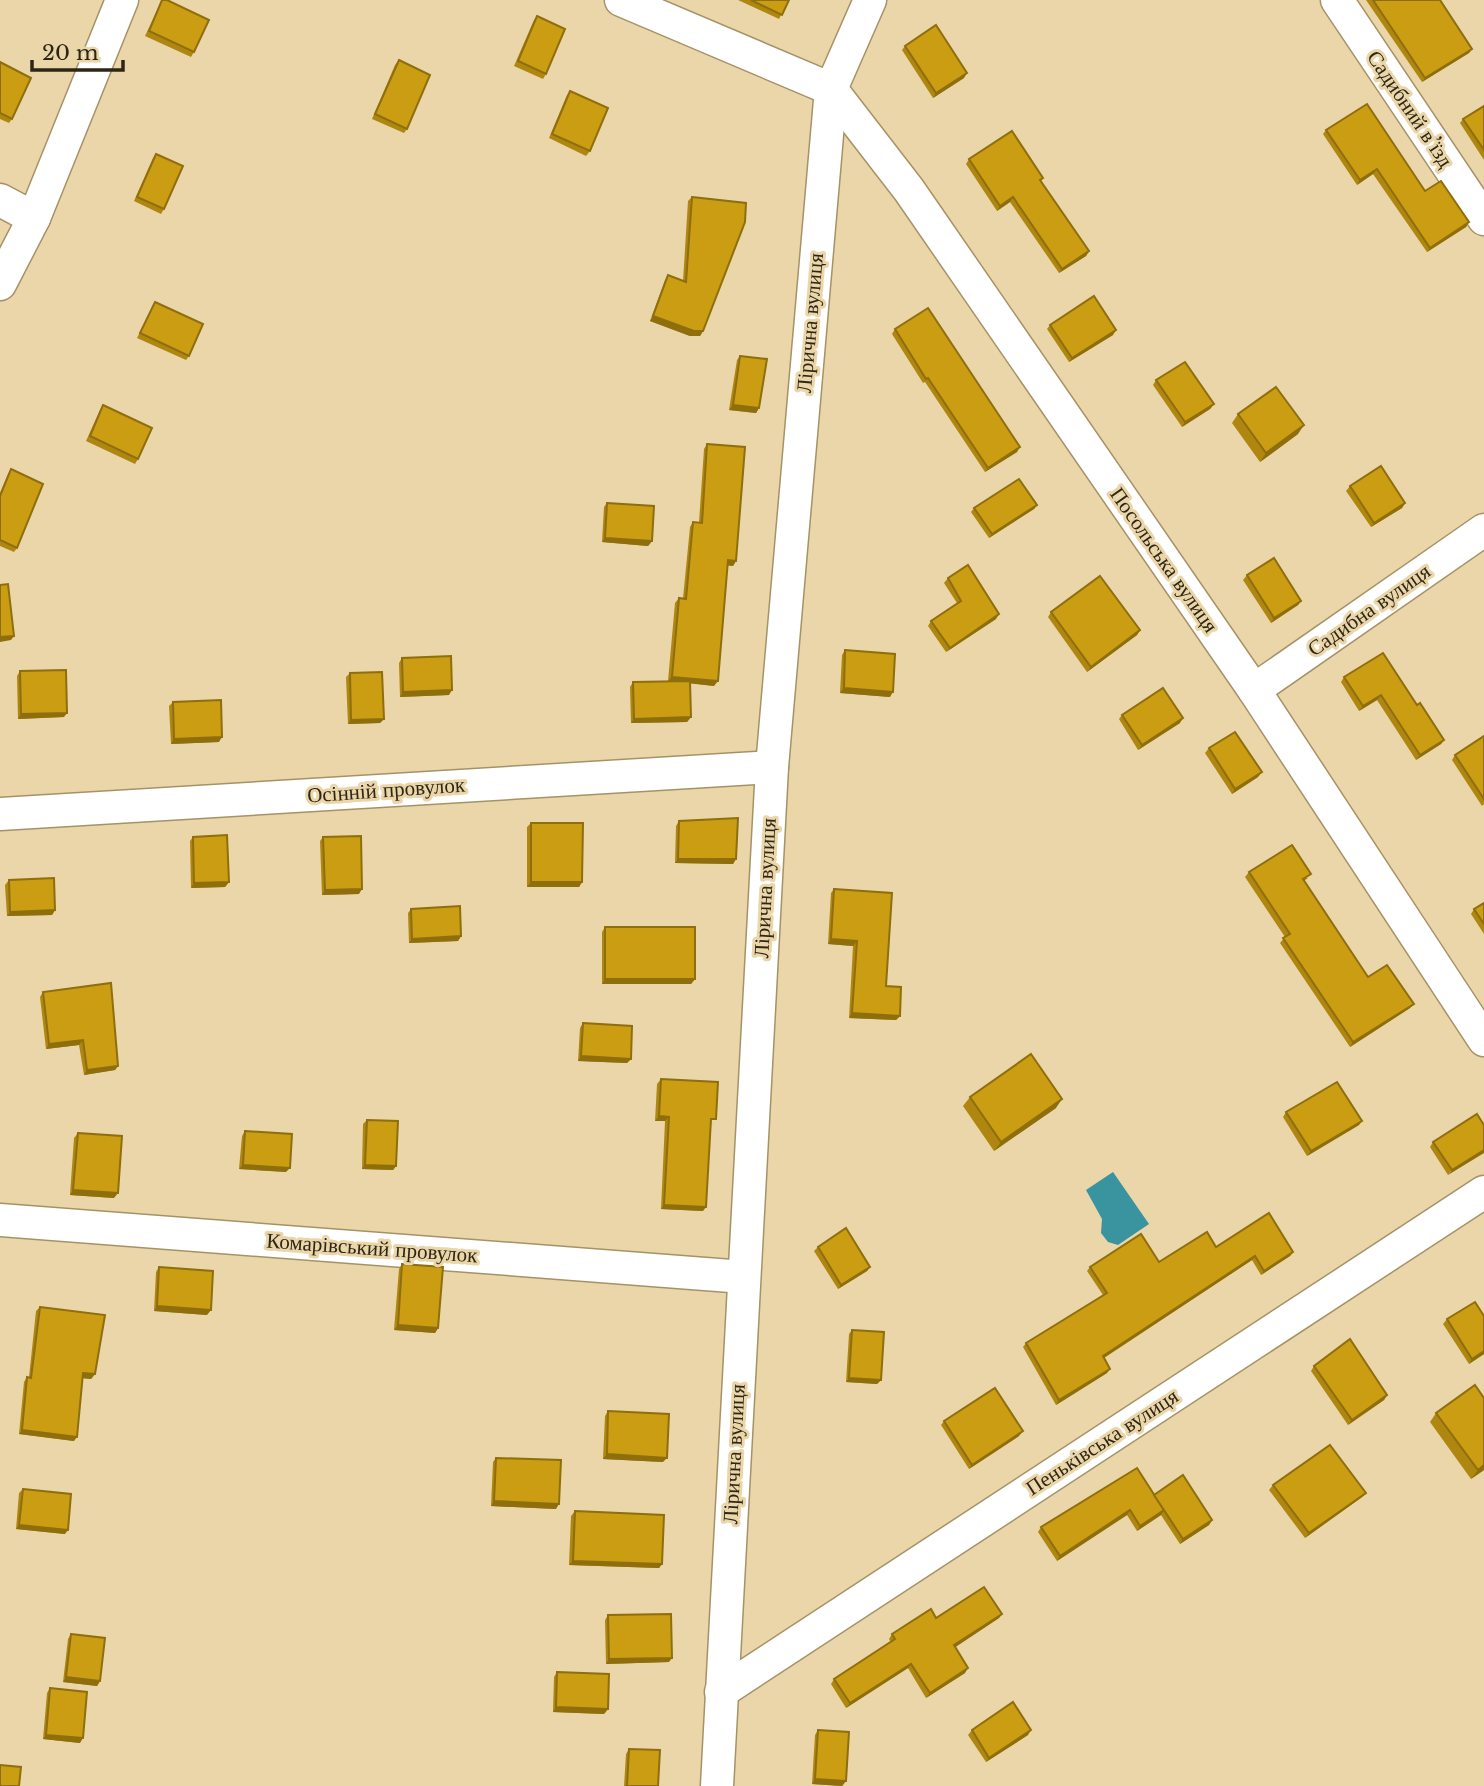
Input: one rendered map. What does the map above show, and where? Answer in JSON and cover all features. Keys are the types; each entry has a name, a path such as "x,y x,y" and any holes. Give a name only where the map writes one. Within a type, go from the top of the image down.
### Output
{"street":[{"path":"0,284 34,218 122,0"},
{"path":"621,0 831,89"},
{"name":"Лірична вулиця","path":"717,1786 772,767 831,89 870,0"},
{"name":"Садибний в’їзд","path":"1337,0 1484,219"},
{"name":"Посольська вулиця","path":"831,89 909,190 1254,690 1484,1040"},
{"path":"0,200 34,218"},
{"name":"Садибна вулиця","path":"1254,690 1484,530"},
{"name":"Осінній провулок","path":"0,814 772,767"},
{"name":"Пеньківська вулиця","path":"721,1692 1484,1192"},
{"name":"Комарівський провулок","path":"0,1220 744,1277"}],"water":[{"path":"1113,1172 1149,1224 1118,1245 1108,1242 1101,1233 1102,1219 1086,1190"}],"building":[{"path":"162,0 209,20 194,52 149,31"},
{"path":"751,0 789,0 782,15"},
{"path":"1373,0 1440,0 1472,49 1425,78"},
{"path":"537,16 565,29 546,74 518,61"},
{"path":"936,25 967,73 936,93 905,46"},
{"path":"399,60 430,75 407,129 375,114"},
{"path":"0,62 31,78 12,119 0,113"},
{"path":"570,91 608,108 590,151 552,134"},
{"path":"1367,104 1425,191 1441,181 1469,222 1430,248 1377,169 1360,180 1326,130"},
{"path":"1484,106 1484,150 1463,119"},
{"path":"1012,131 1043,178 1040,180 1089,251 1062,269 1013,197 1000,206 969,159"},
{"path":"156,154 183,166 164,209 137,197"},
{"path":"692,197 746,203 745,222 703,331 694,331 653,316 668,275 686,282"},
{"path":"1094,296 1116,330 1072,358 1050,325"},
{"path":"155,302 203,324 189,356 140,333"},
{"path":"928,308 1020,447 988,468 895,329"},
{"path":"740,356 767,359 759,408 733,405"},
{"path":"1185,362 1214,404 1185,422 1156,380"},
{"path":"1276,387 1304,425 1266,453 1238,414"},
{"path":"103,405 152,428 138,459 90,436"},
{"path":"707,444 745,447 736,561 728,560 718,681 672,677 679,598 686,599 693,522 702,523"},
{"path":"1381,466 1405,503 1374,523 1350,486"},
{"path":"11,469 43,484 17,548 0,540 0,496"},
{"path":"1019,479 1037,505 992,534 974,508"},
{"path":"607,503 654,506 652,541 605,538"},
{"path":"1274,558 1301,601 1274,618 1247,575"},
{"path":"968,565 999,614 950,648 931,621 961,601 948,578"},
{"path":"1100,576 1140,630 1091,667 1051,612"},
{"path":"8,584 14,636 0,637 0,585"},
{"path":"845,650 895,654 893,692 844,688"},
{"path":"1383,653 1444,740 1420,755 1381,695 1363,706 1344,677"},
{"path":"451,656 452,690 403,692 402,658"},
{"path":"66,670 67,713 21,714 20,671"},
{"path":"382,672 384,719 351,720 350,673"},
{"path":"690,681 691,717 634,719 633,682"},
{"path":"1163,688 1183,718 1142,745 1122,715"},
{"path":"221,700 222,737 174,739 173,702"},
{"path":"1235,732 1262,772 1235,789 1209,748"},
{"path":"1484,736 1484,799 1455,755"},
{"path":"738,818 736,859 678,859 679,821"},
{"path":"531,823 583,823 582,882 531,882"},
{"path":"227,835 229,882 194,883 193,837"},
{"path":"361,836 362,889 325,890 323,837"},
{"path":"1292,845 1311,874 1303,879 1368,977 1387,965 1414,1004 1353,1042 1283,938 1290,934 1249,872"},
{"path":"54,878 55,910 10,912 9,880"},
{"path":"834,889 892,893 886,986 901,987 900,1016 852,1013 857,941 831,939"},
{"path":"1484,903 1484,924 1474,909"},
{"path":"460,906 461,936 412,939 411,909"},
{"path":"605,927 695,927 695,979 605,979"},
{"path":"111,983 118,1066 87,1070 83,1040 49,1044 43,992"},
{"path":"583,1023 632,1026 631,1059 581,1056"},
{"path":"1031,1054 1062,1099 1001,1142 970,1097"},
{"path":"661,1079 718,1082 716,1119 711,1119 706,1207 664,1205 669,1117 659,1116"},
{"path":"1337,1082 1362,1121 1311,1151 1286,1112"},
{"path":"1477,1114 1484,1125 1484,1150 1452,1170 1433,1142"},
{"path":"367,1120 398,1121 396,1166 365,1165"},
{"path":"245,1131 292,1134 290,1168 243,1165"},
{"path":"78,1133 122,1136 118,1193 73,1190"},
{"path":"1269,1213 1293,1252 1264,1271 1255,1256 1103,1356 1110,1369 1059,1400 1026,1343 1107,1293 1090,1267 1141,1234 1159,1262 1207,1232 1216,1247"},
{"path":"846,1228 870,1267 841,1285 818,1247"},
{"path":"402,1264 443,1267 438,1328 398,1325"},
{"path":"159,1267 213,1271 211,1310 157,1306"},
{"path":"1475,1302 1484,1316 1484,1351 1472,1359 1447,1319"},
{"path":"40,1307 105,1315 95,1374 83,1373 77,1437 22,1430 27,1377 31,1378"},
{"path":"852,1330 884,1332 881,1380 849,1378"},
{"path":"1350,1339 1387,1395 1352,1420 1314,1366"},
{"path":"1475,1385 1484,1398 1484,1465 1478,1470 1436,1413"},
{"path":"995,1388 1023,1431 972,1465 944,1421"},
{"path":"608,1411 669,1414 667,1458 607,1454"},
{"path":"1330,1445 1366,1493 1309,1533 1273,1485"},
{"path":"496,1458 561,1460 559,1504 494,1501"},
{"path":"1137,1468 1164,1510 1140,1526 1130,1510 1060,1556 1041,1527"},
{"path":"1183,1475 1212,1520 1183,1539 1154,1495"},
{"path":"23,1489 71,1494 68,1530 19,1525"},
{"path":"575,1511 664,1515 662,1564 573,1561"},
{"path":"984,1587 1002,1614 954,1645 968,1668 930,1693 911,1664 850,1703 834,1679 895,1639 892,1634 931,1609 936,1618"},
{"path":"671,1614 672,1658 609,1659 608,1615"},
{"path":"71,1634 105,1638 100,1681 66,1677"},
{"path":"557,1672 609,1674 608,1709 556,1707"},
{"path":"50,1688 87,1692 83,1738 46,1735"},
{"path":"1013,1702 1031,1730 989,1758 972,1730"},
{"path":"818,1730 849,1732 846,1781 815,1779"},
{"path":"629,1749 660,1750 658,1786 627,1786"},
{"path":"0,1765 21,1767 19,1786 0,1786"}]}
